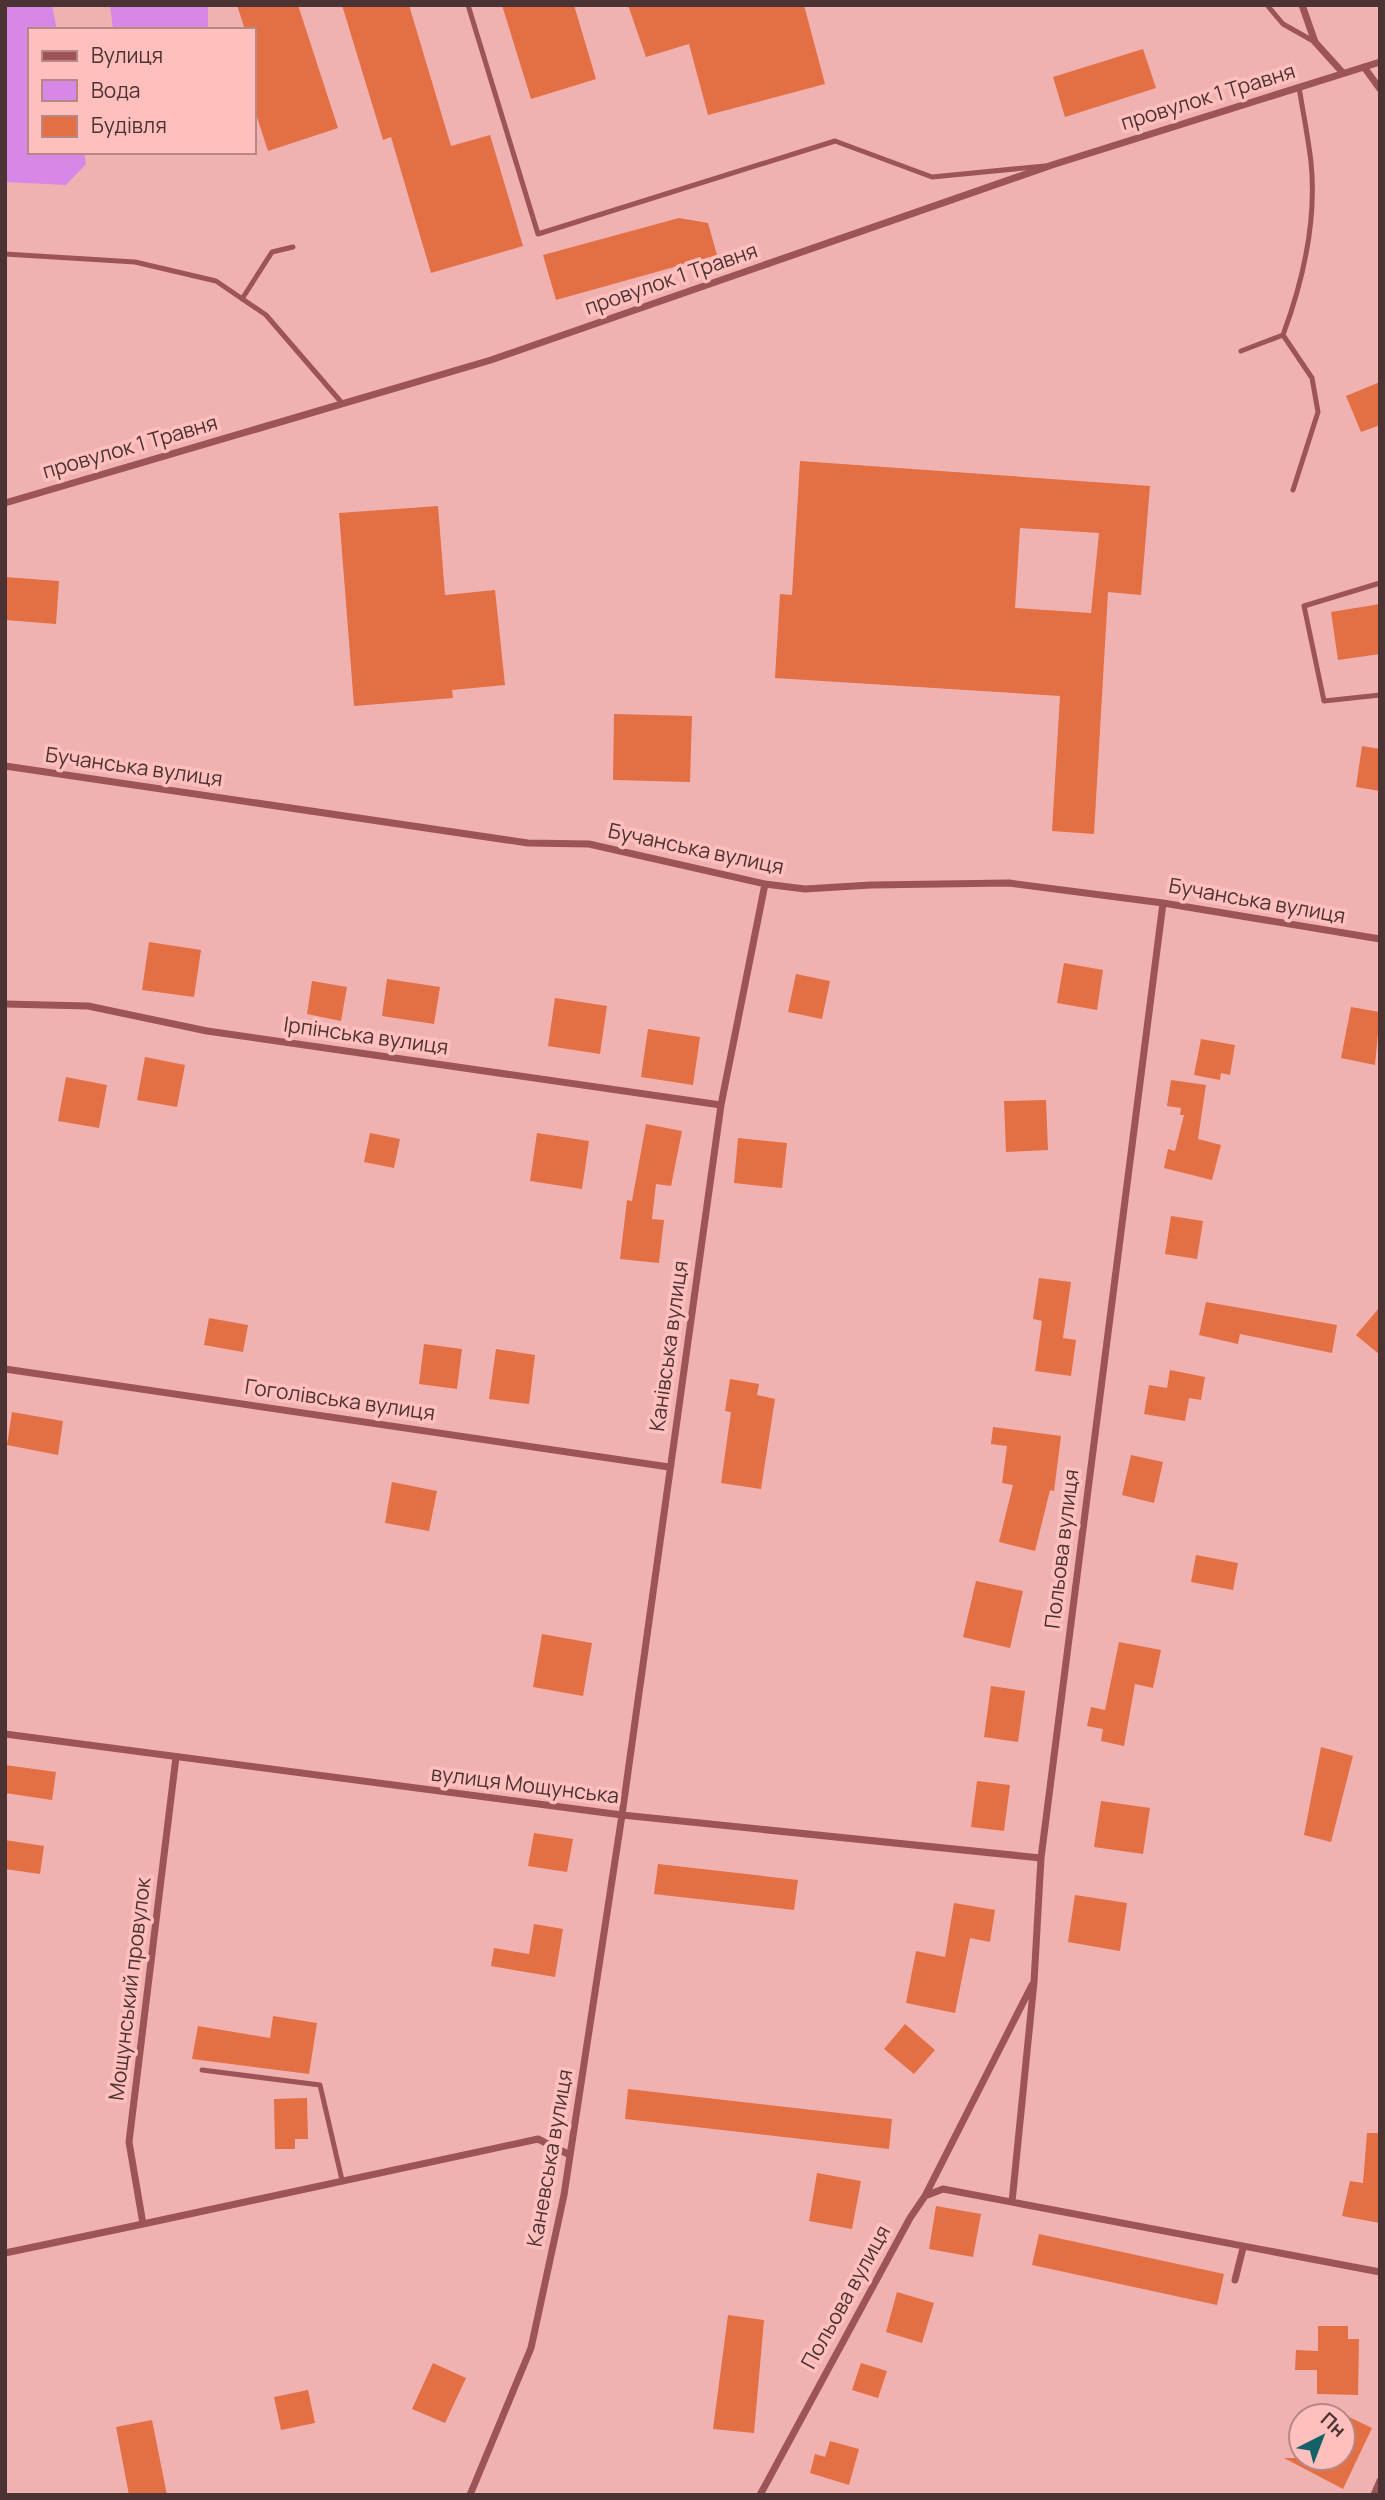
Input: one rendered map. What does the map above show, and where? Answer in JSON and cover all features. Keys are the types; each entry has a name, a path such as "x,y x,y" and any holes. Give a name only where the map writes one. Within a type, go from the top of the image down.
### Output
{"street":[{"name":"провулок 1 Травня","path":"1302,5 1315,43 1343,73"},
{"name":"провулок 1 Травня","path":"5,503 491,360 1052,165 1380,62"},
{"path":"1364,67 1380,89"},
{"name":"Бучанська вулиця","path":"5,766 528,843 589,844 765,884 805,889 871,884 1009,883 1163,902 1380,939"},
{"name":"Канівська вулиця","path":"622,1815 721,1105 765,884"},
{"name":"Польова вулиця","path":"1012,2202 1034,1982 1041,1858 1163,902"},
{"name":"Ірпінська вулиця","path":"5,1004 88,1006 207,1031 721,1105"},
{"name":"Гоголівська вулиця","path":"5,1369 669,1467"},
{"name":"вулиця Мощунська","path":"5,1734 622,1815 1041,1858"},
{"name":"Мощунський провулок","path":"143,2224 129,2142 176,1756"},
{"name":"Каневська вулиця","path":"470,2495 531,2348 570,2155 622,1815"},
{"name":"Польова вулиця","path":"760,2495 910,2218 925,2196 1034,1982"},
{"path":"5,2253 538,2139 570,2155"},
{"path":"925,2196 943,2189 1380,2272"},
{"path":"1236,2280 1243,2248"},
{"path":"1374,2495 1380,2481"}],"lane":[{"path":"468,5 538,234 835,141 932,177 1052,165"},
{"path":"1267,5 1283,24 1315,43"},
{"path":"1241,351 1283,335 1299,292 1310,233 1311,164 1299,87"},
{"path":"242,299 272,252 293,247"},
{"path":"5,254 135,262 216,282 266,315 342,403"},
{"path":"1283,335 1312,378 1318,412 1293,490"},
{"path":"1380,583 1304,606 1324,701 1380,695"},
{"path":"202,2070 320,2085 342,2180"}],"water":[{"path":"5,5 52,5 57,28 28,28 28,154 84,154 86,164 66,185 5,182"},
{"path":"110,5 208,5 208,28 113,28"}],"building":[{"path":"237,5 298,5 338,128 268,151 256,114 256,28 244,28"},
{"path":"342,5 409,5 451,146 490,135 523,246 431,273 391,137 383,140"},
{"path":"502,5 574,5 596,79 531,99"},
{"path":"628,5 804,5 825,84 708,115 689,44 646,57"},
{"path":"1143,49 1156,88 1065,117 1053,77"},
{"path":"679,218 708,223 717,255 556,300 543,255"},
{"path":"1380,382 1380,425 1361,432 1346,396"},
{"path":"800,461 1150,486 1141,595 1108,592 1094,834 1052,831 1060,696 775,678 780,594 792,595","holes":["1020,528 1099,533 1091,613 1015,608"]},
{"path":"438,506 445,595 495,590 505,685 452,690 453,698 354,706 339,513"},
{"path":"5,577 59,581 56,624 5,620"},
{"path":"1380,604 1380,654 1338,660 1331,612"},
{"path":"614,714 692,716 690,782 613,780"},
{"path":"1362,746 1380,749 1380,791 1356,787"},
{"path":"149,942 201,950 194,997 142,990"},
{"path":"1064,963 1103,970 1097,1010 1057,1003"},
{"path":"796,974 830,981 822,1019 788,1012"},
{"path":"387,979 440,987 434,1024 382,1016"},
{"path":"312,981 347,987 341,1021 307,1014"},
{"path":"555,998 607,1006 600,1054 548,1046"},
{"path":"1351,1007 1380,1012 1375,1065 1341,1058"},
{"path":"648,1029 700,1037 693,1085 641,1077"},
{"path":"1201,1039 1235,1045 1230,1075 1221,1073 1220,1080 1194,1075"},
{"path":"145,1057 185,1065 177,1107 137,1100"},
{"path":"66,1077 107,1085 99,1128 58,1121"},
{"path":"1171,1080 1206,1085 1198,1139 1221,1145 1212,1180 1164,1168 1168,1149 1175,1151 1184,1115 1180,1115 1181,1108 1167,1106"},
{"path":"1046,1100 1048,1150 1006,1152 1004,1101"},
{"path":"646,1124 682,1131 671,1186 656,1184 652,1219 664,1220 659,1263 620,1259 627,1200 632,1201"},
{"path":"370,1133 400,1139 394,1168 364,1162"},
{"path":"537,1133 589,1141 582,1189 530,1181"},
{"path":"738,1138 787,1143 782,1188 734,1183"},
{"path":"1171,1216 1203,1221 1197,1259 1165,1254"},
{"path":"1039,1278 1071,1282 1063,1338 1076,1340 1071,1376 1035,1371 1042,1321 1033,1319"},
{"path":"1206,1302 1337,1325 1332,1353 1240,1334 1238,1344 1199,1335"},
{"path":"1380,1307 1380,1355 1356,1335"},
{"path":"209,1318 248,1325 243,1352 204,1345"},
{"path":"424,1344 462,1349 457,1389 419,1384"},
{"path":"496,1349 535,1355 529,1404 489,1399"},
{"path":"1170,1370 1205,1377 1201,1400 1189,1398 1185,1421 1144,1414 1149,1385 1167,1388"},
{"path":"730,1379 759,1384 757,1395 775,1399 761,1489 721,1483 731,1412 725,1411"},
{"path":"12,1412 63,1421 58,1455 7,1445"},
{"path":"993,1427 1061,1436 1054,1491 1050,1490 1035,1551 999,1542 1013,1485 1002,1483 1007,1446 991,1444"},
{"path":"1131,1455 1163,1462 1154,1503 1122,1495"},
{"path":"392,1482 437,1491 429,1531 385,1523"},
{"path":"1196,1555 1238,1563 1233,1590 1191,1582"},
{"path":"976,1581 1023,1591 1010,1648 963,1637"},
{"path":"542,1634 592,1643 583,1696 533,1687"},
{"path":"1119,1642 1161,1650 1153,1688 1135,1684 1124,1746 1101,1741 1103,1729 1087,1726 1091,1707 1105,1710"},
{"path":"991,1686 1025,1691 1018,1742 984,1737"},
{"path":"1321,1747 1353,1756 1331,1842 1304,1835"},
{"path":"5,1765 56,1772 52,1800 5,1793"},
{"path":"977,1781 1010,1785 1004,1831 971,1827"},
{"path":"1101,1801 1150,1808 1143,1854 1094,1847"},
{"path":"534,1833 573,1839 567,1872 528,1866"},
{"path":"5,1840 44,1846 40,1874 5,1869"},
{"path":"658,1864 798,1880 794,1910 654,1894"},
{"path":"1075,1895 1127,1903 1120,1951 1068,1942"},
{"path":"954,1903 995,1910 990,1942 970,1938 955,2013 906,2003 916,1951 945,1957"},
{"path":"534,1924 563,1929 555,1977 491,1966 494,1948 529,1954"},
{"path":"273,2016 317,2023 309,2074 192,2059 198,2026 270,2038"},
{"path":"905,2024 935,2050 914,2074 884,2049"},
{"path":"628,2089 892,2119 889,2149 625,2119"},
{"path":"307,2098 308,2139 295,2139 295,2149 275,2149 274,2099"},
{"path":"1367,2133 1380,2133 1380,2223 1342,2216 1350,2181 1363,2183"},
{"path":"817,2173 861,2181 852,2229 809,2221"},
{"path":"936,2206 981,2214 973,2257 929,2249"},
{"path":"1039,2234 1224,2274 1217,2305 1032,2265"},
{"path":"897,2292 934,2303 922,2343 886,2332"},
{"path":"728,2315 764,2320 754,2433 713,2429"},
{"path":"1318,2326 1348,2326 1348,2339 1359,2339 1358,2395 1317,2394 1317,2370 1295,2370 1296,2350 1318,2351"},
{"path":"433,2363 466,2378 445,2423 412,2409"},
{"path":"861,2363 887,2371 878,2398 852,2390"},
{"path":"308,2390 315,2423 281,2430 274,2397"},
{"path":"152,2420 167,2495 129,2495 116,2427"},
{"path":"1357,2421 1372,2428 1357,2460"},
{"path":"830,2441 859,2449 849,2485 810,2473 815,2454 825,2457"},
{"path":"1311,2472 1351,2472 1343,2489"}]}
